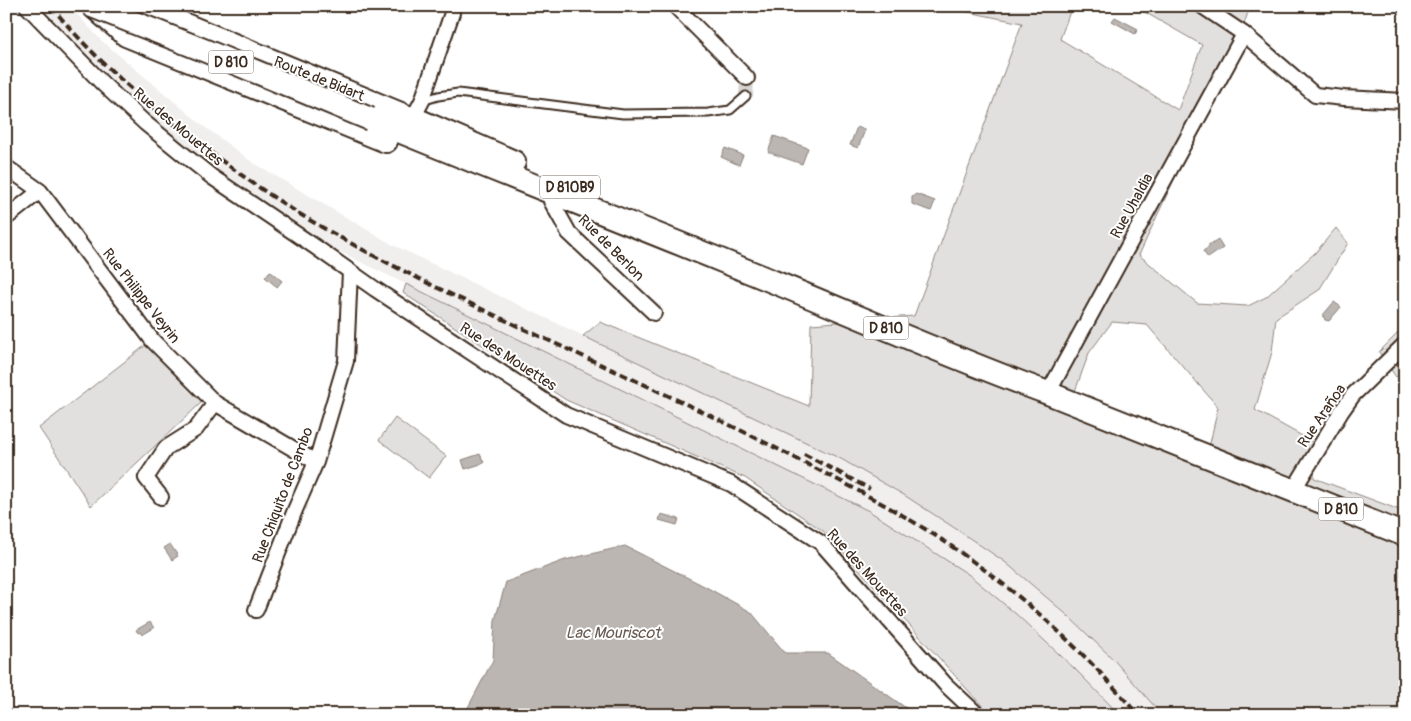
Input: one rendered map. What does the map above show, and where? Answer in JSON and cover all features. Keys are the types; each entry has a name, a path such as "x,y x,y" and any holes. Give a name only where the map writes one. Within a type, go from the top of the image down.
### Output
{"main road":[{"name":"D 810","path":"93,6 594,211 725,262 989,372 1048,393 1405,534"},
{"path":"93,6 126,35 305,107 454,170 524,196 594,211"},
{"name":"Route de Bidart","path":"142,6 418,109"},
{"name":"D 810B9","path":"418,109 725,262"}],"street":[{"name":"Rue des Mouettes","path":"27,6 103,84 182,154 212,177 375,290 566,415 731,484 821,543 945,684 978,715"},
{"path":"418,109 452,13 452,6"},
{"path":"675,6 747,78"},
{"path":"1202,6 1244,34 1315,95 1405,101"},
{"name":"Rue Uhaldia","path":"1048,393 1244,34"},
{"name":"Rue Philippe Veyrin","path":"6,167 40,191 153,341 214,403 316,462"},
{"path":"6,218 40,191"},
{"name":"Rue de Berlon","path":"551,201 569,233 654,313"},
{"name":"Rue Chiquito de Cambo","path":"256,610 316,462 346,362 350,271"},
{"name":"Rue Arañoa","path":"1294,489 1353,395 1405,344"},
{"path":"161,498 146,478 166,448 196,429 214,403"}],"lane":[{"path":"418,109 458,93 623,114 708,113 730,110 746,96"}],"shaded area":[{"path":"35,6 65,6 72,9 102,41 201,124 252,162 393,245 841,459 904,495 1005,562 1066,614 1113,659 1162,715 1120,715 1075,669 1016,614 968,574 869,511 328,246 262,203 201,159 144,112"},
{"path":"961,6 1072,6 1060,39 1178,110 1202,45 1134,6 1250,6 1240,37 1139,255 1197,303 1248,306 1266,297 1316,252 1336,228 1348,243 1319,290 1276,318 1272,352 1255,410 1315,443 1314,478 1405,512 1405,715 1162,715 1113,659 1066,614 1005,562 953,527 904,495 841,459 583,336 600,322 809,406 811,324 914,316 1022,23 963,11","holes":["1112,322 1147,325 1218,407 1209,448 1074,394 1089,353"]},
{"path":"406,284 869,511 968,574 1016,614 1075,669 1120,715 983,715 985,709 826,533 745,478 566,400 403,293"},
{"path":"1405,326 1405,371 1396,377 1379,352"},
{"path":"146,345 202,402 91,506 39,428"},
{"path":"395,418 446,456 429,478 379,440"}],"water":[{"path":"1115,17 1138,29 1135,34 1112,21"},
{"path":"857,127 865,130 858,148 850,145"},
{"path":"774,136 808,148 802,164 768,152"},
{"path":"725,148 743,155 739,165 721,157"},
{"path":"916,194 935,201 931,211 912,204 912,197"},
{"path":"1218,240 1223,248 1208,258 1203,251 1209,247 1209,244"},
{"path":"270,271 282,281 277,287 265,277"},
{"path":"1334,302 1341,307 1329,321 1325,320 1323,315"},
{"path":"480,454 484,463 465,469 462,460"},
{"path":"661,514 679,519 677,525 659,520"},
{"path":"170,544 178,556 172,560 164,548"},
{"name":"Lac Mouriscot","path":"625,546 751,612 785,653 828,653 916,715 464,715 493,660 495,620 506,582 565,560"},
{"path":"150,622 154,628 142,635 140,632 138,633 136,630"}],"tunnel":[{"path":"746,96 747,78"}],"railway":[{"path":"51,6 81,41 149,104 228,165 303,216 372,255 443,290 761,440 867,495 933,534 997,580 1040,615 1101,673 1138,715"},
{"path":"804,454 870,489"}]}
